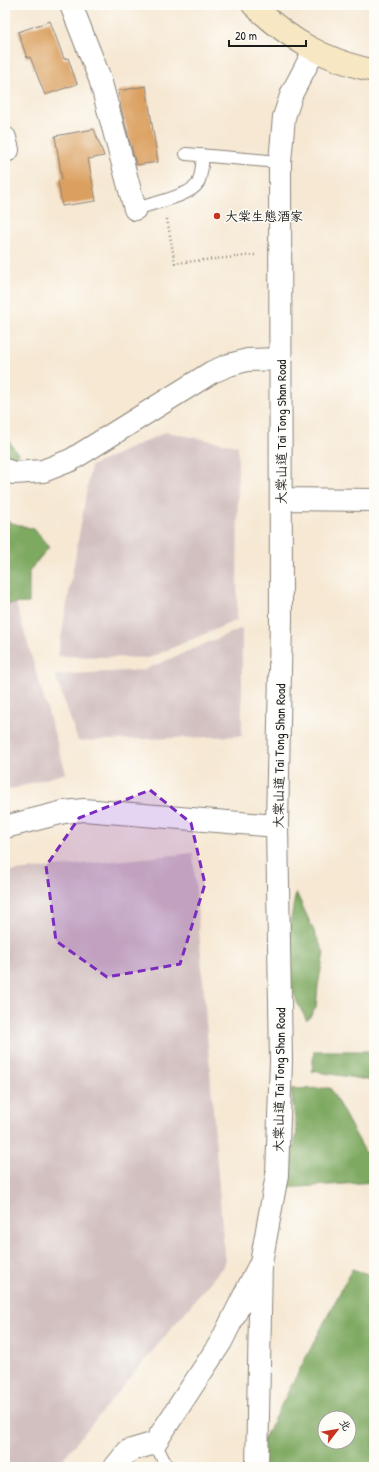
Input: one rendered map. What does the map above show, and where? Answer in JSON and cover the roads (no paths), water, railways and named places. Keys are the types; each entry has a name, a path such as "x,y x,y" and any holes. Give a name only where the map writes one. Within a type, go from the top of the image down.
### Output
{"street":[{"path":"71,5 100,79 135,209"},
{"path":"253,5 288,35 314,51 358,67 374,70"},
{"name":"大棠山道 Tai Tong Shan Road","path":"257,1467 261,1263 277,1175 281,1060 277,826 281,619 280,162 284,117 292,93 314,51"},
{"path":"5,470 14,472 43,471 71,460 212,372 229,365 248,360 281,360"},
{"path":"281,499 374,500"},
{"path":"5,827 64,812 84,810 277,826"},
{"path":"115,1467 128,1451 155,1443 221,1342 261,1263"}],"lane":[{"path":"186,154 280,162"},
{"path":"135,209 183,195 194,189 200,178 203,155"},
{"path":"155,1443 167,1467"}],"place":[{"name":"大棠生態酒家","path":"217,216"}]}
